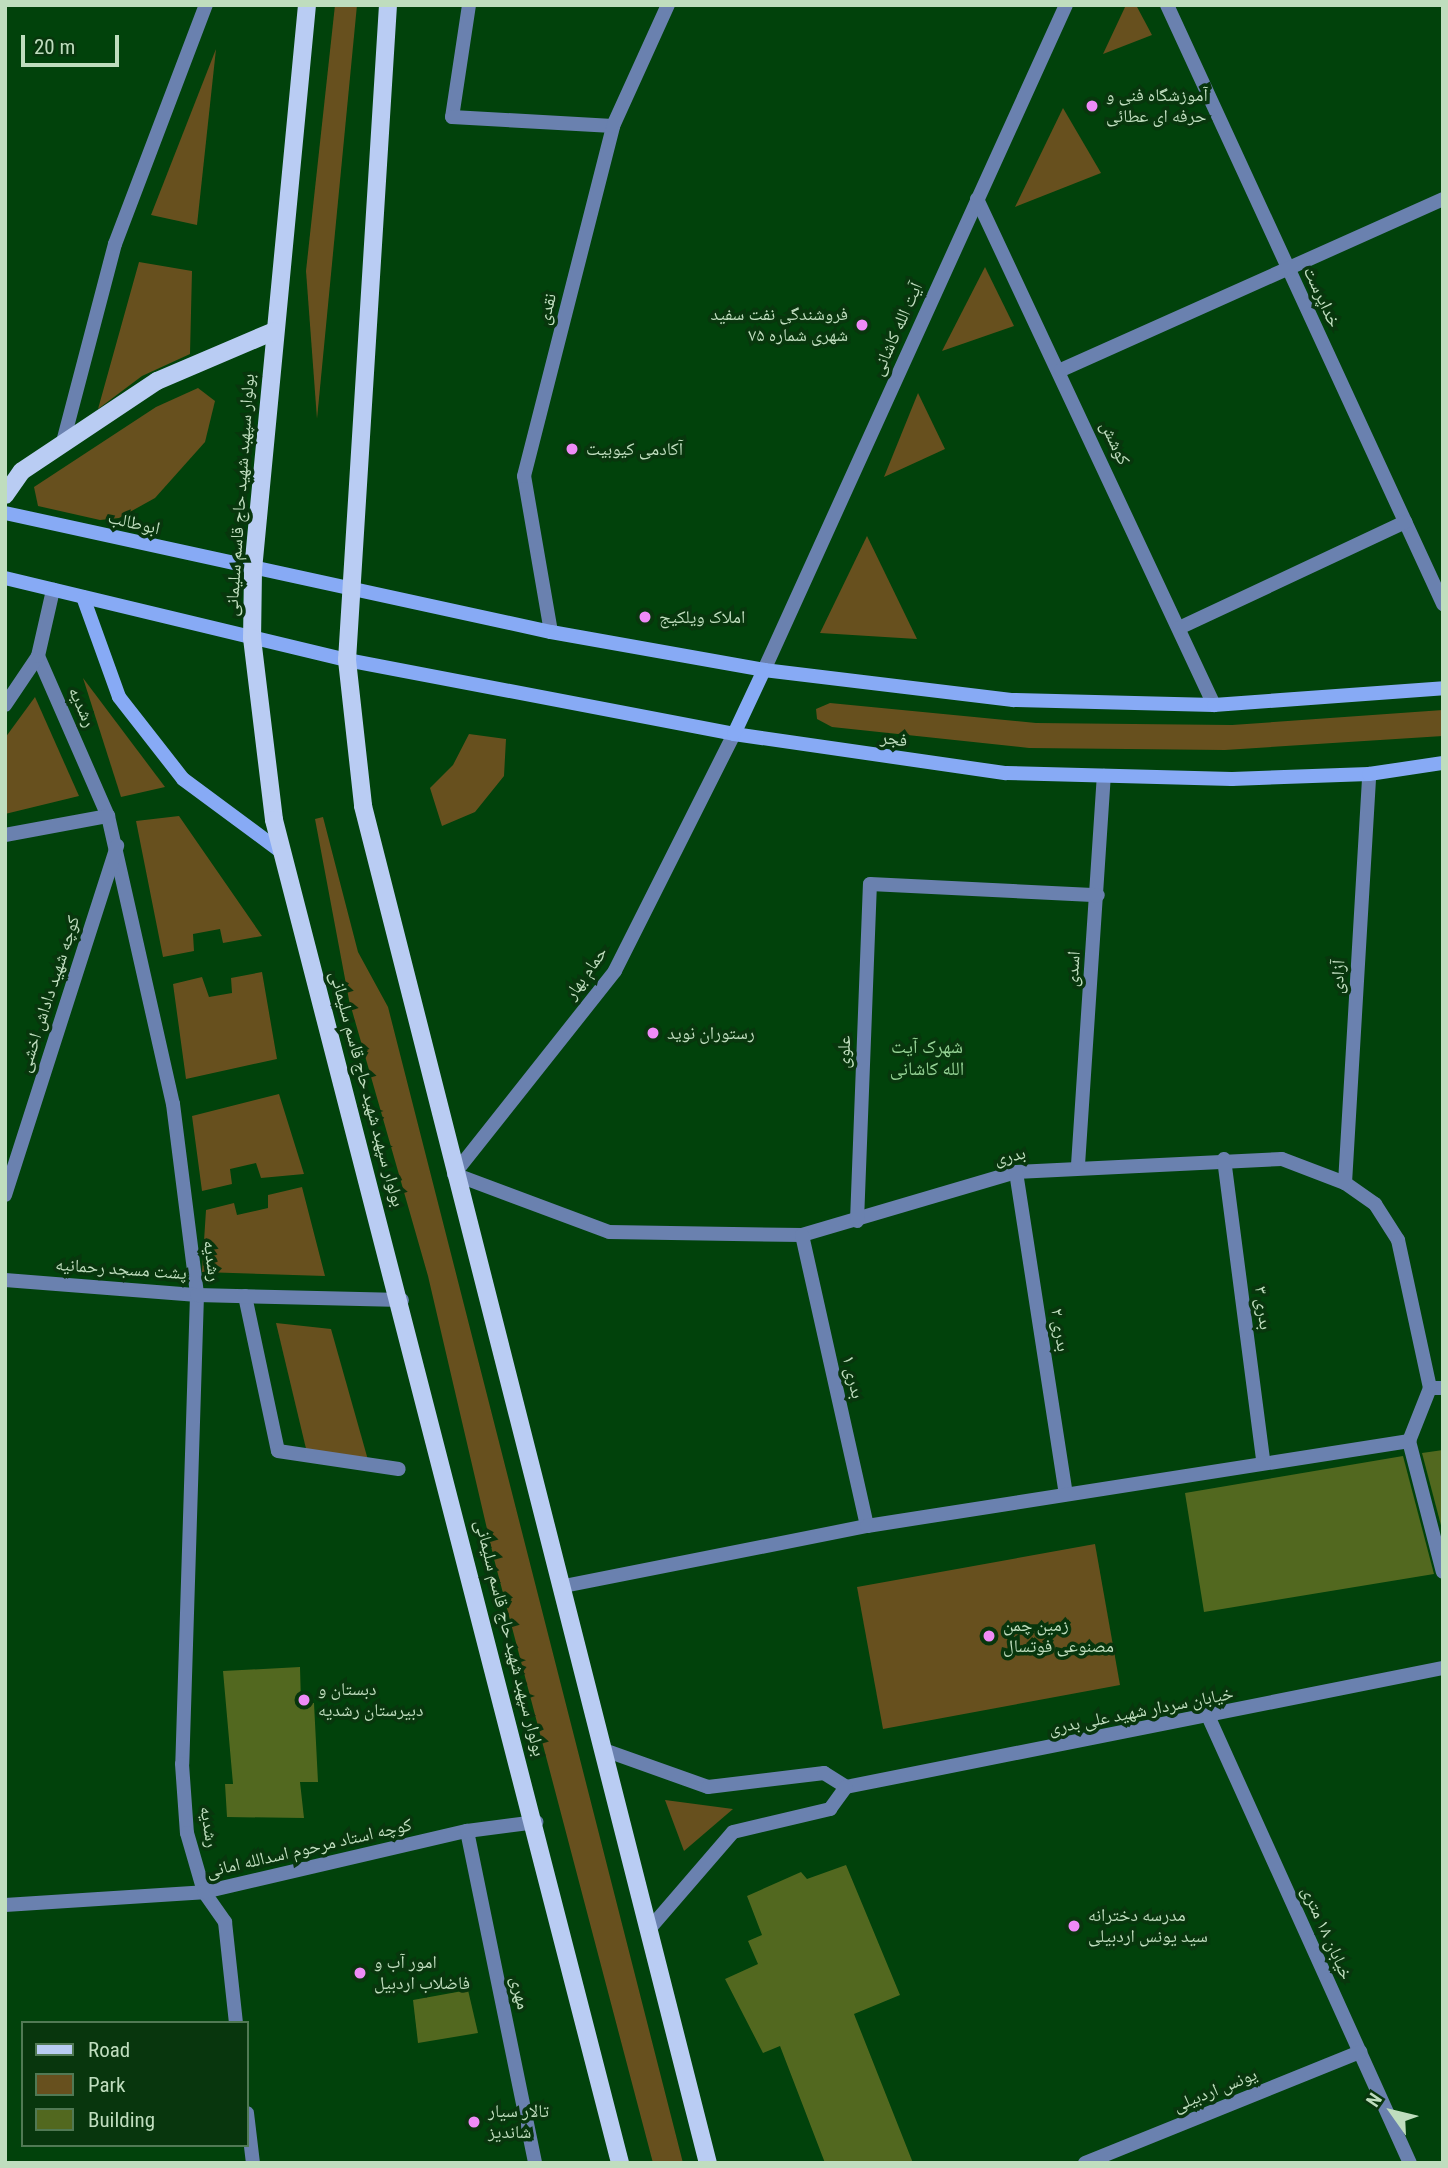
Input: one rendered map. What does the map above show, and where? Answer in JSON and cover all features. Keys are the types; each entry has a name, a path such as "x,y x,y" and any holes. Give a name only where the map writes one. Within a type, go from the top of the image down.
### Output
{"main road":[{"name":"بولوار سپهبد شهید حاج قاسم سلیمانی","path":"307,5 253,570 252,638 283,853 402,1300 620,2163"},
{"path":"388,5 347,660 363,806 454,1174 607,1751 708,2163"},
{"path":"5,495 22,471 157,382 274,331"},
{"name":"ابوطالب","path":"5,513 351,590"},
{"path":"5,578 252,638"},
{"path":"351,590 551,632 764,670 1013,699 1214,705 1443,688"},
{"path":"83,597 119,697 184,779 283,853"},
{"name":"فجر","path":"252,638 347,660 733,734 1006,773 1104,776 1369,774 1443,763"},
{"path":"733,734 764,670"}],"street":[{"path":"64,442 115,244 206,5"},
{"path":"469,5 452,117 613,126"},
{"name":"نقدی","path":"551,632 524,476 613,126 668,5"},
{"name":"آیت الله کاشانی","path":"764,670 1066,5"},
{"name":"خداپرست","path":"1167,5 1443,604"},
{"name":"کوشش","path":"977,199 1061,370 1214,705"},
{"path":"1061,370 1287,266 1443,199"},
{"path":"1179,628 1405,522"},
{"path":"5,705 38,656 53,590"},
{"name":"رشدیه","path":"38,656 108,816 117,845 173,1104 197,1295 183,1764 187,1833 204,1892 225,1922 236,2021"},
{"name":"حمام بهار","path":"454,1174 615,971 733,734"},
{"name":"آزادی","path":"1345,1183 1369,774"},
{"name":"اسدی","path":"1078,1166 1104,776"},
{"path":"5,835 108,816"},
{"name":"کوچه شهید داداش اخشی","path":"5,1195 117,845"},
{"name":"علوی","path":"857,1221 870,884 1098,895"},
{"name":"بدری ۳","path":"1224,1159 1263,1461"},
{"name":"بدری","path":"454,1174 609,1233 802,1235 857,1221 1016,1172 1078,1166 1282,1159 1345,1183 1375,1204 1398,1240 1436,1388"},
{"name":"بدری ۲","path":"1016,1172 1066,1494"},
{"name":"بدری ۱","path":"802,1235 867,1527"},
{"name":"پشت مسجد رحمانیه","path":"5,1280 197,1295 402,1300"},
{"path":"244,1296 278,1451 399,1469"},
{"path":"1436,1388 1409,1441 1443,1572"},
{"path":"564,1586 867,1527 1263,1461 1409,1441"},
{"name":"خیابان سردار شهید علی بدری","path":"846,1787 1209,1718 1443,1668"},
{"name":"خیابان ۱۸ متری","path":"1209,1718 1410,2163"},
{"path":"607,1751 708,1787 824,1773 846,1787 830,1809 733,1832 651,1927"},
{"name":"کوچه استاد مرحوم اسدالله امانی","path":"5,1905 204,1892 467,1830 536,1822"},
{"name":"مهری","path":"467,1830 535,2163"},
{"name":"یونس اردبیلی","path":"1085,2163 1360,2052"},
{"path":"248,2121 253,2163"}],"green space":[{"path":"335,5 357,5 317,419 306,271"},
{"path":"1126,5 1136,5 1152,35 1103,54"},
{"path":"216,49 197,225 151,215"},
{"path":"1063,108 1101,173 1015,207"},
{"path":"139,262 192,271 190,354 142,376 98,409"},
{"path":"985,267 1014,326 942,351"},
{"path":"198,388 215,401 205,442 155,498 119,518 100,520 38,506 34,487 156,407"},
{"path":"918,393 945,449 884,477"},
{"path":"867,536 917,639 820,633"},
{"path":"83,678 165,787 121,797"},
{"path":"35,697 79,796 5,814 5,738"},
{"path":"830,703 1036,723 1232,725 1443,710 1443,736 1225,750 1029,748 832,727 817,719 816,709"},
{"path":"469,734 506,739 504,776 475,812 442,826 430,788 453,765"},
{"path":"179,816 262,936 223,943 220,929 193,934 194,951 163,957 136,821"},
{"path":"323,817 358,952 388,1007 683,2163 653,2163 494,1559 428,1276 349,1000 315,819"},
{"path":"262,972 277,1059 186,1079 173,984 202,977 209,997 232,993 231,978"},
{"path":"279,1094 304,1174 261,1178 256,1163 230,1169 232,1184 202,1191 192,1116"},
{"path":"302,1187 325,1276 202,1272 206,1210 234,1203 237,1215 268,1208 268,1195"},
{"path":"276,1323 331,1329 368,1460 308,1457"},
{"name":"زمین چمن مصنوعی فوتسال","path":"1095,1544 1120,1685 883,1729 857,1587"},
{"path":"665,1800 733,1809 684,1851"}],"building":[{"path":"1443,1450 1443,1533 1422,1453"},
{"path":"1403,1456 1434,1574 1204,1612 1185,1493"},
{"path":"300,1667 301,1703 314,1703 318,1782 300,1782 304,1818 227,1817 225,1784 233,1784 223,1671"},
{"path":"846,1865 900,1995 854,2014 913,2163 825,2163 780,2046 763,2053 725,1979 758,1964 748,1941 762,1935 747,1896 801,1872 807,1879"},
{"path":"468,1990 478,2033 418,2043 413,2000"}],"place":[{"name":"آموزشگاه فنی و حرفه ای عطائی","path":"1092,106"},
{"name":"فروشندگی نفت سفید شهری شماره ۷۵","path":"862,325"},
{"name":"آکادمی کیوبیت","path":"572,449"},
{"name":"املاک ویلکیج","path":"645,617"},
{"name":"رستوران نوید","path":"653,1033"},
{"name":"زمین چمن مصنوعی فوتسال","path":"989,1636"},
{"name":"دبستان و دبیرستان رشدیه","path":"304,1700"},
{"name":"مدرسه دخترانه سید یونس اردبیلی","path":"1074,1926"},
{"name":"امور آب و فاضلاب اردبیل","path":"360,1973"},
{"name":"تالار سیار شاندیز","path":"474,2122"}],"district":[{"name":"شهرک آیت الله کاشانی","path":"927,1058"}]}
